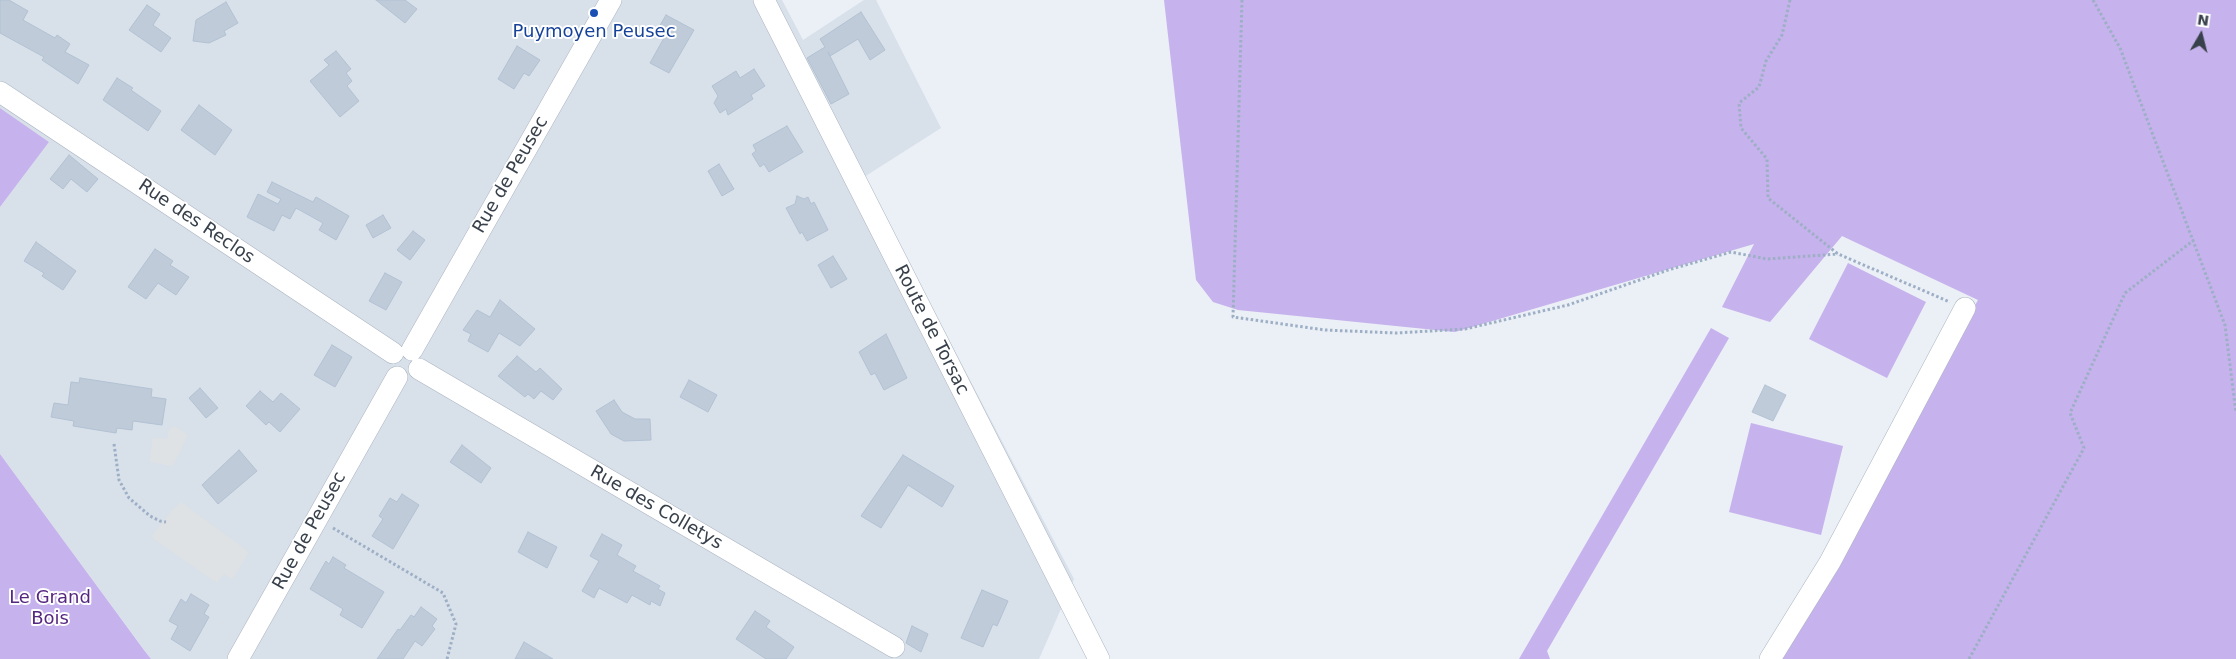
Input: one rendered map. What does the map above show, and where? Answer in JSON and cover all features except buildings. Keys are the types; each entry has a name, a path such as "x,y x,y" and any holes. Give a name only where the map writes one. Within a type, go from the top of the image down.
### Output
{"street":[{"name":"Rue de Peusec","path":"238,659 397,377 412,377 408,357 611,0"},
{"name":"Route de Torsac","path":"764,0 1099,659"},
{"name":"Rue des Reclos","path":"0,92 408,357"},
{"path":"1770,659 1830,562 1965,308"},
{"name":"Rue des Colletys","path":"408,357 894,646"}],"path":[{"path":"1242,0 1233,317 1325,330 1396,333 1465,329 1568,305 1668,270 1731,252 1767,259 1838,254"},
{"path":"1790,0 1782,35 1766,61 1759,87 1739,103 1741,128 1767,159 1768,198 1838,254 1965,308"},
{"path":"2093,0 2120,48 2225,325 2236,413"},
{"path":"1969,659 2084,448 2070,413 2125,293 2194,240"},
{"path":"2230,368 2236,364"},
{"path":"114,444 119,480 129,498 150,516 166,522"},
{"path":"317,519 443,593 456,624 447,659"}],"shaded area":[{"path":"0,0 782,0 803,40 864,0 876,0 941,128 864,177 1074,579 1039,659 151,659 0,454 0,207 49,142 0,108"},
{"path":"175,426 188,435 173,466 150,462 153,438 167,439 169,429"},
{"path":"181,502 249,552 232,580 224,574 217,583 151,537 172,510"}],"green space":[{"path":"1164,0 2236,0 2236,659 1777,659 1978,300 1842,236 1770,322 1722,307 1754,244 1455,332 1238,310 1213,302 1196,280"},
{"path":"0,108 49,142 0,207"},
{"path":"1848,263 1926,302 1887,378 1809,339"},
{"path":"1711,328 1729,338 1547,651 1550,659 1519,659"},
{"path":"1751,423 1843,446 1821,535 1729,512"},
{"name":"Le Grand Bois","path":"0,454 144,650 151,659 0,659"}],"place":[{"name":"Puymoyen Peusec","path":"594,13"}]}
